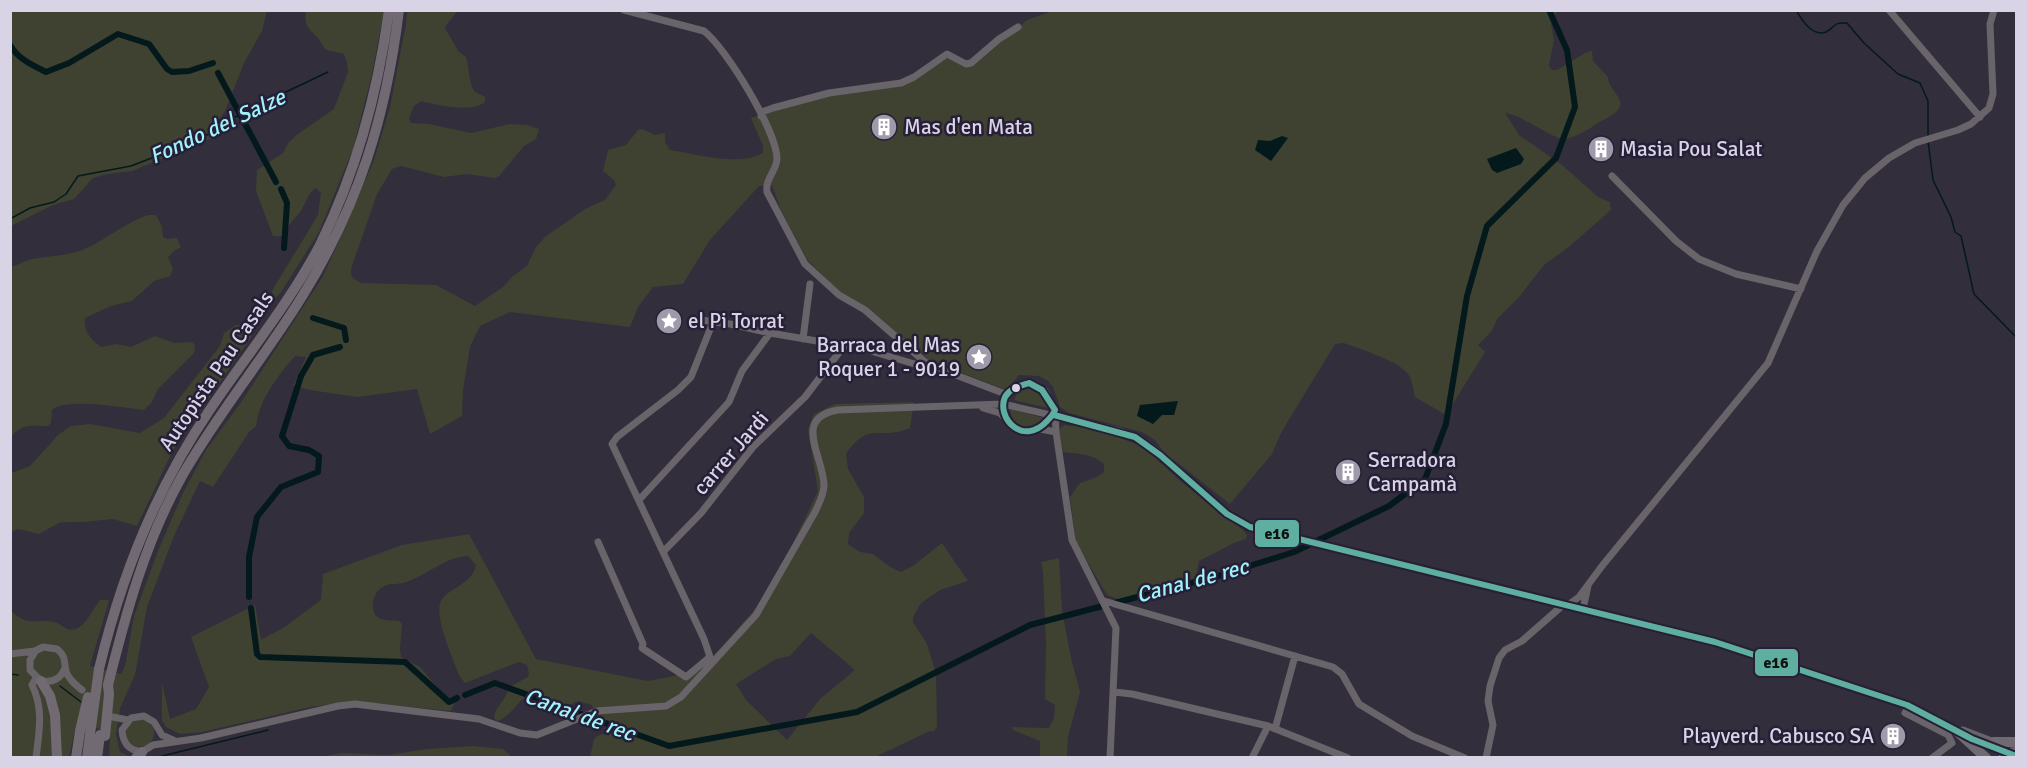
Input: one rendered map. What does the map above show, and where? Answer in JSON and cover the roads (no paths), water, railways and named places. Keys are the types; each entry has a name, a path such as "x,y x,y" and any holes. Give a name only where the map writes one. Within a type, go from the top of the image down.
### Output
{"highway":[{"name":"Autopista Pau Casals","path":"97,758 94,734 97,668 121,589 148,521 174,468 208,412 294,289 320,245 357,156 384,49 389,10"},
{"name":"Autopista Pau Casals","path":"87,758 130,599 153,535 177,486 213,425 301,297 326,256 348,211 367,164 383,108 399,10"},
{"path":"38,679 50,696 55,715 57,758"},
{"path":"1958,732 1986,758"},
{"path":"76,758 94,734"},
{"path":"94,734 102,758"},
{"path":"1994,742 2016,742"}],"street":[{"path":"624,10 704,31 712,37 736,69 775,147 777,155 775,168 766,185 767,192 805,264 839,296 865,310 925,362 1008,395"},
{"path":"1889,10 1980,117"},
{"path":"1486,758 1493,725 1488,700 1499,657 1565,605 1579,597 1768,363 1817,251 1844,205 1865,178 1889,158 1915,143 1958,130 1980,117 1989,108 1993,94 1990,24 1994,10"},
{"path":"760,116 762,112 773,108 829,93 901,83 914,77 946,54 966,64 971,63 999,39 1018,27"},
{"path":"1612,176 1676,241 1699,259 1736,274 1801,289"},
{"path":"803,339 810,284"},
{"path":"694,320 864,349 918,365 935,367"},
{"path":"712,659 612,444 692,377 713,322"},
{"path":"639,500 729,402 742,371 770,333"},
{"name":"carrer Jardi","path":"663,552 706,508 753,447 805,397 844,346"},
{"path":"1007,421 1003,404 1008,395 1018,386 1034,384 1045,391 1055,410 1056,432 1072,540 1116,628 1110,758"},
{"path":"175,741 162,735 154,722 144,716 135,716 128,720 123,728 123,738 126,744 139,754 153,745 201,738 355,704 479,719 520,733 537,735 597,711 666,706 681,697 712,659 756,615 822,496 823,475 813,433 813,423 819,417 826,412 838,410 1003,404 1136,437 1239,522 1251,527 1715,642 1909,706 1958,732 2012,754"},
{"path":"969,405 1000,413 1021,431 1031,432 1040,429 1054,415"},
{"path":"1040,429 1056,432"},
{"path":"598,542 643,644 642,648 686,677 712,659"},
{"path":"1588,585 1588,601 1597,613"},
{"path":"1582,609 1588,595"},
{"path":"1579,597 1582,609"},
{"path":"1104,601 1333,667 1342,674 1359,704 1412,735 1465,758"},
{"path":"12,654 35,651 48,646 57,649 63,656 65,668 72,682"},
{"path":"30,665 35,651"},
{"path":"12,654 30,665 38,679"},
{"path":"1252,758 1272,728 1295,656"},
{"path":"38,679 53,681 59,678 65,668"},
{"path":"59,678 72,682 82,690"},
{"path":"36,758 40,719 39,705 32,685 38,679"},
{"path":"1114,692 1132,694 1272,728 1348,758"},
{"path":"1909,706 1905,713 1948,735 1952,743 1932,758"},
{"path":"123,728 113,717 128,720"},
{"path":"1941,722 1994,742 2012,754"},
{"path":"153,745 157,738 157,729"}],"waterway":[{"name":"Canal de rec","path":"465,695 495,683 669,746 857,712 1030,625 1218,576 1294,552 1389,506 1425,479 1446,424 1467,296 1487,226 1556,158 1575,107 1567,50 1549,10"},
{"path":"1796,10 1808,27 1816,32 1826,32 1836,24 1847,23 1864,43 1898,74 1920,83 1928,101 1928,136"},
{"name":"Canal de rec","path":"10,45 21,58 46,72 69,63 118,34 149,44 167,69 172,72 189,71 213,63"},
{"name":"Fondo del Salze","path":"10,219 30,208 54,202 66,194 78,176 131,166 188,144 248,110 328,72"},
{"name":"Canal de rec","path":"218,73 276,182"},
{"path":"1928,141 1933,180 1951,217 1955,232 1961,236 1974,294 2016,337"},
{"name":"Canal de rec","path":"281,189 287,203 284,248"},
{"name":"Canal de rec","path":"313,318 344,328 346,340"},
{"name":"Canal de rec","path":"249,597 249,557 257,517 281,487 318,472 319,456 309,450 289,446 282,436 301,376 313,355 340,347"},
{"name":"Canal de rec","path":"251,608 257,654 260,657 405,662 449,702 457,698"},
{"path":"10,674 18,675"},
{"path":"60,686 81,702"},
{"path":"162,756 268,730"}],"place":[{"name":"Mas d'en Mata","path":"884,127"},
{"name":"Masia Pou Salat","path":"1601,149"},
{"name":"el Pi Torrat","path":"669,321"},
{"name":"Barraca del Mas Roquer 1 - 9019","path":"979,357"},
{"name":"Serradora Campamà","path":"1348,472"},
{"name":"Playverd. Cabusco SA","path":"1893,736"}]}
